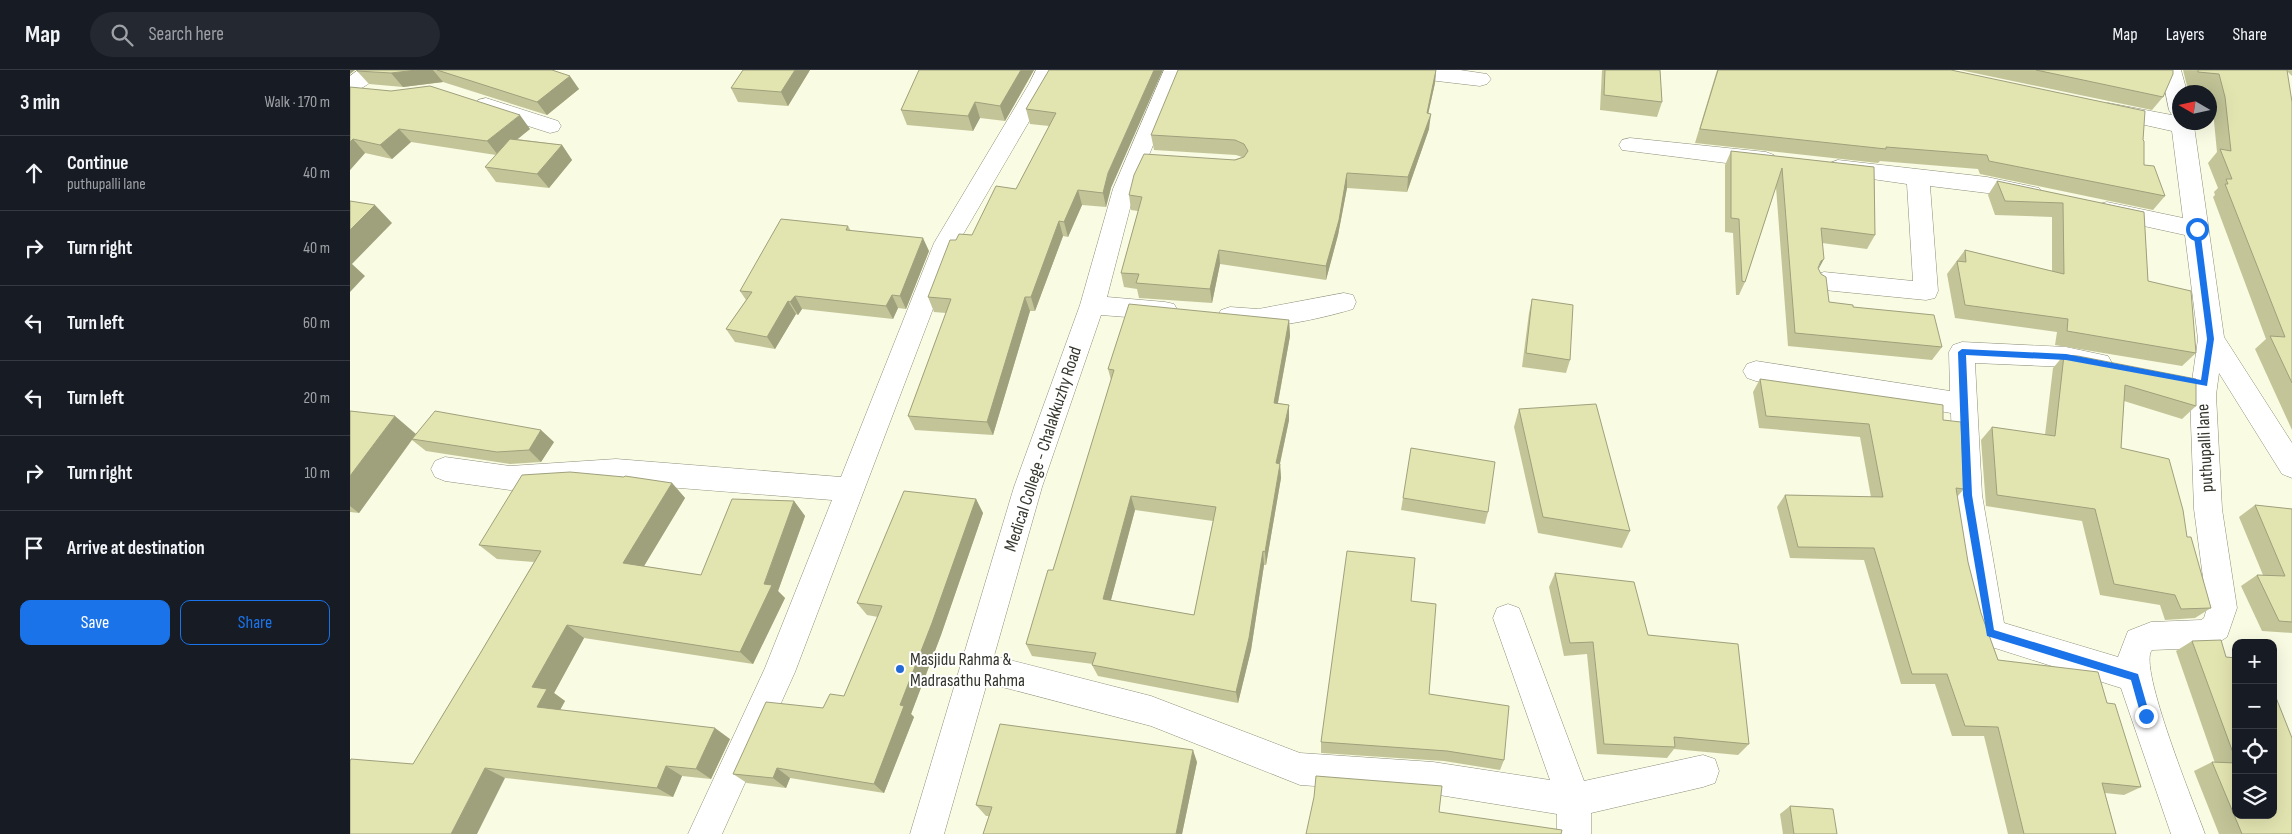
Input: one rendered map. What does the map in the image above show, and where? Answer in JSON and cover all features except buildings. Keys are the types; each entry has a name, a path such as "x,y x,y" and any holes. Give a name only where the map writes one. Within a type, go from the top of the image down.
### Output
{"street":[{"path":"350,86 372,70"},
{"path":"705,834 779,672 848,489 946,243 1040,84 1046,70"},
{"name":"Medical College - Chalakkuzhy Road","path":"927,834 1028,487 1092,305 1124,189 1147,159 1174,70"},
{"path":"1404,70 1480,79"},
{"name":"puthupalli lane","path":"2171,70 2174,85"},
{"path":"350,91 377,94"},
{"path":"469,100 550,126"},
{"path":"2088,106 2172,119"},
{"name":"puthupalli lane","path":"2135,677 2134,653 2139,641 2151,636 2206,634 2216,628 2222,608 2208,509 2203,395 2210,339 2182,130"},
{"path":"1630,145 1789,163"},
{"path":"1819,166 1987,185 2054,199"},
{"path":"1824,282 1926,291 1918,177"},
{"path":"2082,205 2197,229"},
{"path":"1092,305 1258,319 1344,302"},
{"path":"2210,339 2292,466"},
{"path":"2122,368 2066,357 1962,352 1968,495 1990,633 2135,677 2140,700 2188,834"},
{"path":"1756,371 1964,404"},
{"path":"2177,378 2205,383"},
{"path":"445,469 510,478 616,472 848,489"},
{"path":"1508,618 1574,800 1574,834"},
{"path":"977,666 1151,711 1300,769 1433,778 1574,800 1703,771"}],"place":[{"name":"Masjidu Rahma & Madrasathu Rahma","path":"900,669"}],"route":[{"path":"2146,716 2135,677 1990,633 1968,495 1962,352 2066,357 2205,383 2210,339 2197,229"}]}
